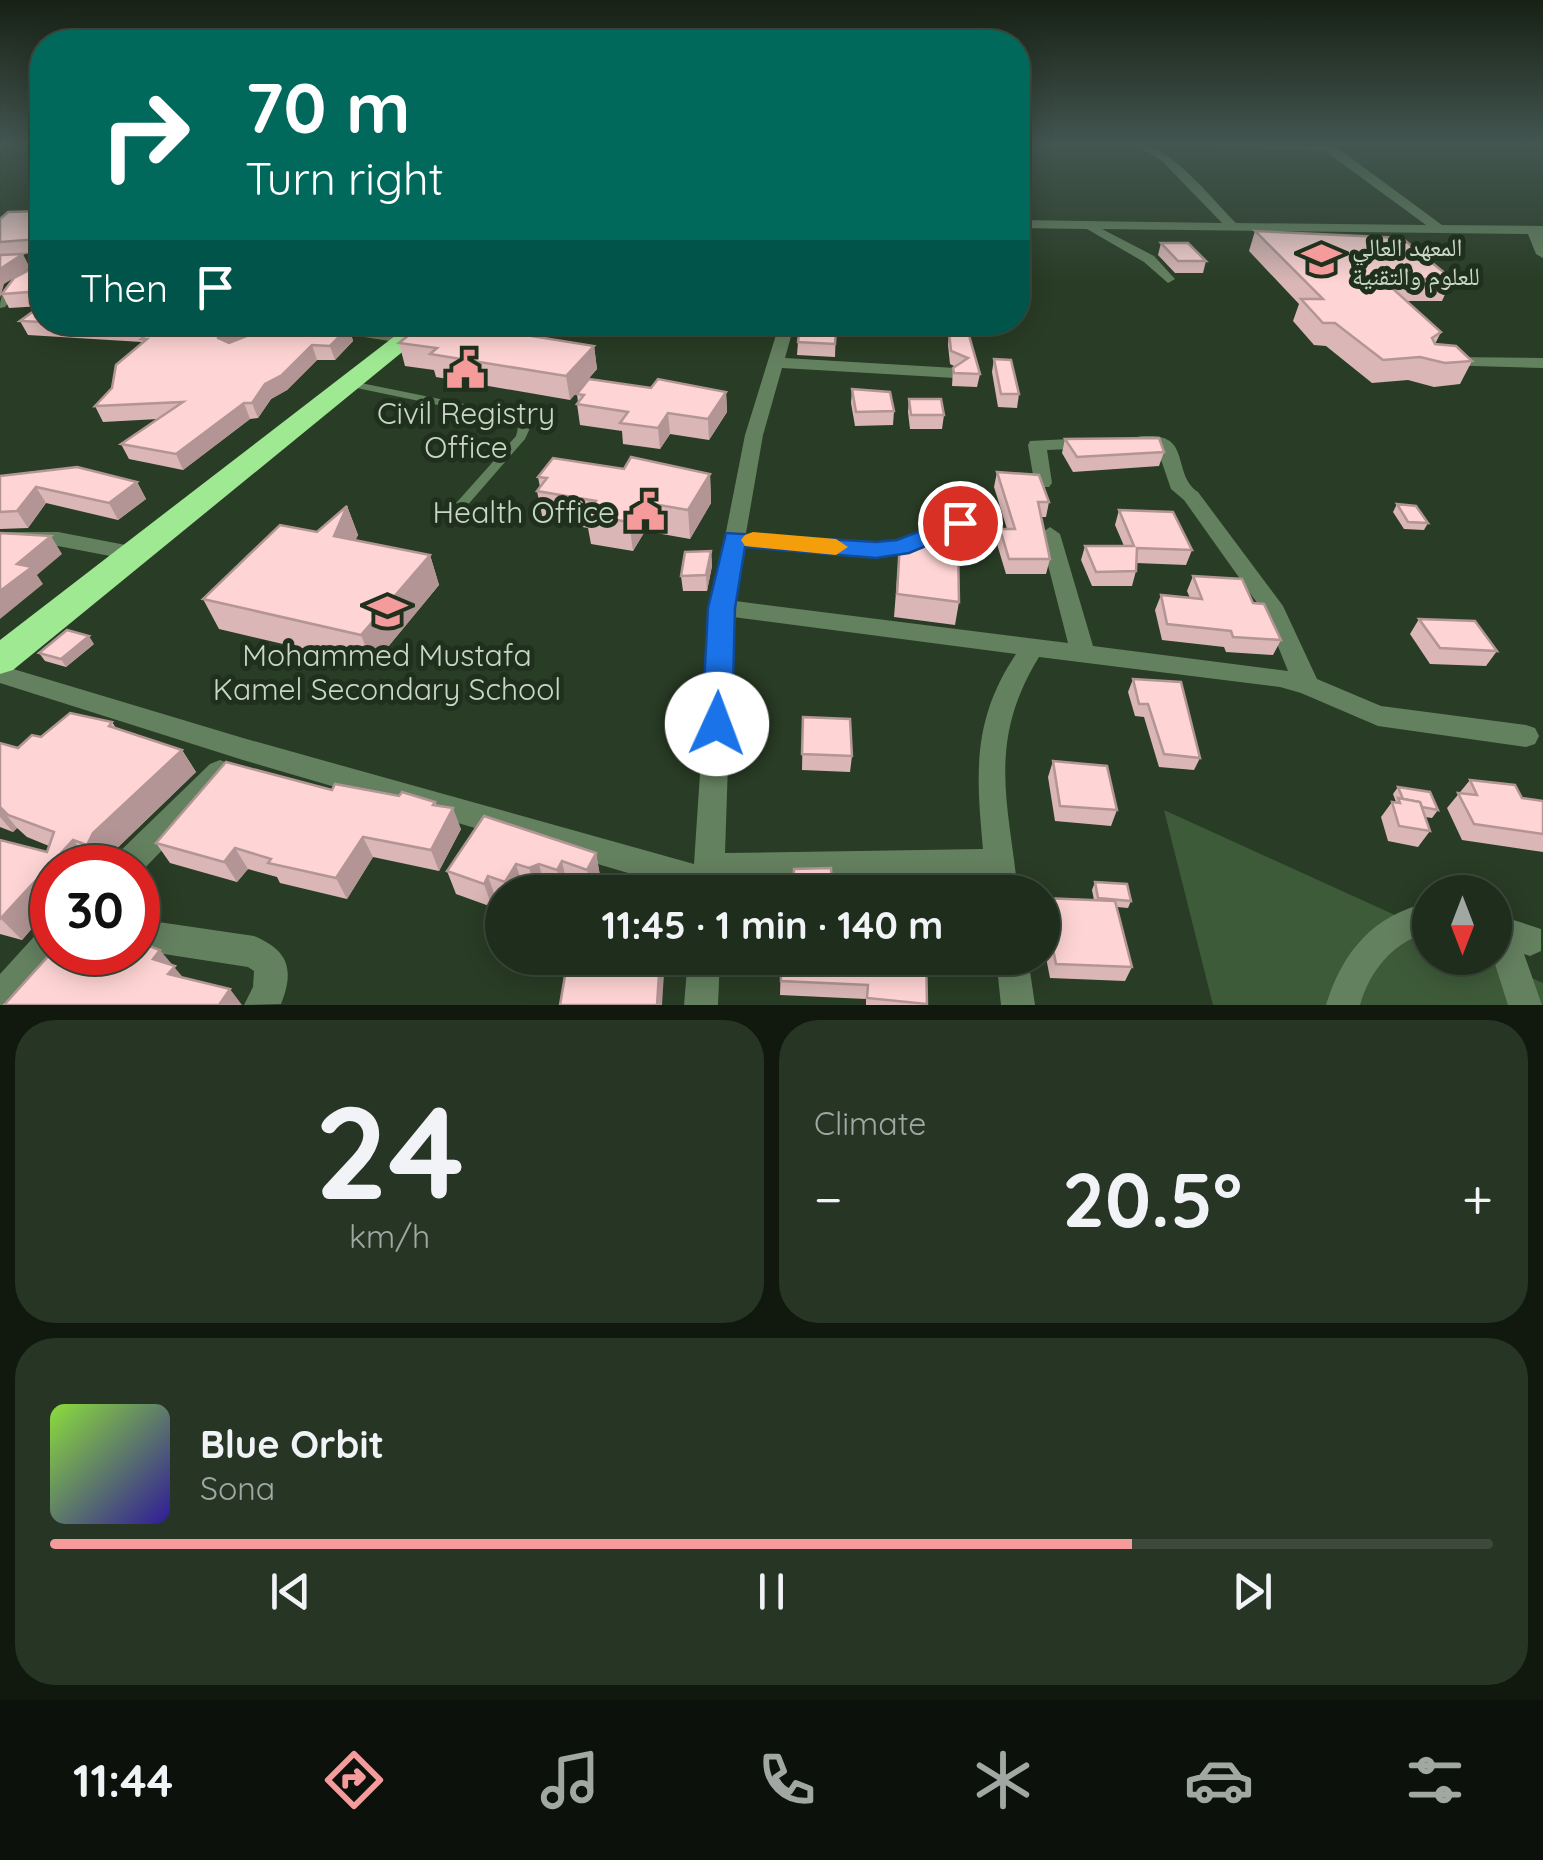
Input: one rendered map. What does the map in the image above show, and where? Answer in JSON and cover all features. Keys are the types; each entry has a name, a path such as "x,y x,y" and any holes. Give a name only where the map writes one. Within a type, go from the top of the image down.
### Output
{"highway":[{"path":"0,660 413,335"}],"street":[{"path":"1200,190 1233,226"},
{"path":"1385,190 1440,229"},
{"path":"1030,224 1538,230 1543,254"},
{"path":"1090,224 1105,239 1149,256 1168,279"},
{"path":"0,304 14,286 30,277"},
{"path":"709,875 722,608 754,435 785,335"},
{"path":"1433,362 1543,364"},
{"path":"779,363 954,373"},
{"path":"1042,483 1037,446 1164,442 1181,488 1191,496 1276,612 1307,685"},
{"path":"734,539 876,550 901,548 960,523"},
{"path":"1050,534 1083,653"},
{"path":"0,539 58,538 136,554"},
{"path":"722,608 1307,685 1378,716 1526,736"},
{"path":"1001,875 990,763 994,730 1006,693 1033,647"},
{"path":"0,674 243,749 691,875"},
{"path":"147,845 243,749"},
{"path":"1343,1005 1351,980 1373,946 1412,920"},
{"path":"160,938 254,952 271,963 269,992 261,1005"},
{"path":"1512,949 1526,1005"},
{"path":"0,1000 30,965"},
{"path":"701,1005 703,975"},
{"path":"1014,975 1018,1005"}],"lane":[{"path":"350,384 485,411 521,423 521,437 461,505"}],"green space":[{"path":"1164,810 1412,923 1412,975 1512,975 1512,969 1543,983 1543,1005 1213,1005"}],"building":[{"path":"30,211 30,240 0,242 0,219 8,212"},
{"path":"1255,231 1402,238 1452,279 1382,279 1441,332 1432,338 1435,344 1456,346 1472,361 1445,363 1420,357 1383,360 1335,323 1323,323 1301,299 1323,299"},
{"path":"1161,243 1188,243 1206,261 1178,261"},
{"path":"23,254 0,269 0,255"},
{"path":"30,270 30,292 2,294 14,278"},
{"path":"146,335 218,335 229,343 249,335 341,335 330,346 312,345 282,375 265,384 252,403 244,403 176,454 121,444 183,402 95,406 112,388 116,365 147,339 141,339"},
{"path":"409,335 525,335 594,346 566,376 430,354 437,348 399,343"},
{"path":"799,335 836,335 835,344 798,342"},
{"path":"949,335 969,335 980,374 954,373 953,368 968,358 951,351"},
{"path":"994,359 1011,360 1019,394 1001,394"},
{"path":"589,379 651,388 658,379 726,392 708,419 668,413 658,428 620,423 628,412 577,404 584,395 577,394"},
{"path":"852,389 890,392 894,411 856,412"},
{"path":"909,399 941,399 944,415 911,415"},
{"path":"1159,438 1164,452 1077,457 1065,439"},
{"path":"631,457 710,474 688,510 642,502 629,522 586,515 596,501 537,491 547,478 538,477 553,458 624,469"},
{"path":"77,467 137,482 109,503 36,487 17,511 0,512 0,476"},
{"path":"997,472 1039,475 1049,502 1038,502 1050,559 1009,559 1000,529 1015,529"},
{"path":"1397,504 1416,506 1428,523 1408,522"},
{"path":"347,506 334,536 430,555 361,635 203,599 280,525 317,532"},
{"path":"1119,510 1173,512 1192,550 1137,548 1136,571 1096,572 1085,546 1134,546"},
{"path":"0,533 51,536 17,564 32,567 0,591"},
{"path":"900,542 958,547 959,602 897,594"},
{"path":"711,551 706,575 681,576 685,552"},
{"path":"1193,576 1242,579 1253,603 1264,604 1281,640 1233,637 1231,631 1167,624 1161,595 1202,599"},
{"path":"1419,619 1475,621 1497,651 1440,648"},
{"path":"67,630 89,636 61,659 39,653"},
{"path":"1133,679 1181,682 1200,758 1164,754 1148,704 1139,704"},
{"path":"70,713 112,722 109,726 182,750 93,833 87,845 73,840 68,845 49,845 54,832 8,815 0,807 0,743 18,748 32,735 41,737"},
{"path":"803,717 850,719 852,756 802,754"},
{"path":"1053,761 1107,766 1117,810 1060,806"},
{"path":"226,762 332,790 335,784 399,796 402,792 435,802 433,805 453,808 431,850 363,837 336,878 268,863 271,859 235,848 224,862 156,843"},
{"path":"1470,780 1515,785 1522,798 1543,801 1543,834 1474,824 1458,793 1477,795"},
{"path":"1398,787 1430,792 1438,810 1403,799"},
{"path":"1398,798 1420,802 1430,831 1399,826 1392,802 1400,803"},
{"path":"484,816 596,853 587,870 562,861 557,870 539,864 529,868 516,864 509,875 485,875 484,884 447,871"},
{"path":"0,840 30,848 30,887 0,919"},
{"path":"831,868 831,875 794,875 794,869"},
{"path":"1095,882 1127,884 1131,901 1098,898"},
{"path":"1060,899 1115,901 1132,967 1060,964"},
{"path":"160,961 175,966 168,974 230,989 219,1005 4,1005 31,975 160,975"},
{"path":"565,975 659,975 657,1005 560,1005"},
{"path":"781,975 926,975 927,1004 867,998 868,985 781,981"}],"slow traffic":[{"path":"753,540 836,547"}],"place":[{"name":"المعهد العالي للعلوم والتقنية","path":"1322,260"},
{"name":"Civil Registry Office","path":"466,369"},
{"name":"Health Office","path":"645,512"},
{"name":"Mohammed Mustafa Kamel Secondary School","path":"387,611"}],"route":[{"path":"717,724 722,608 734,539 876,550 901,548 960,523"}]}
